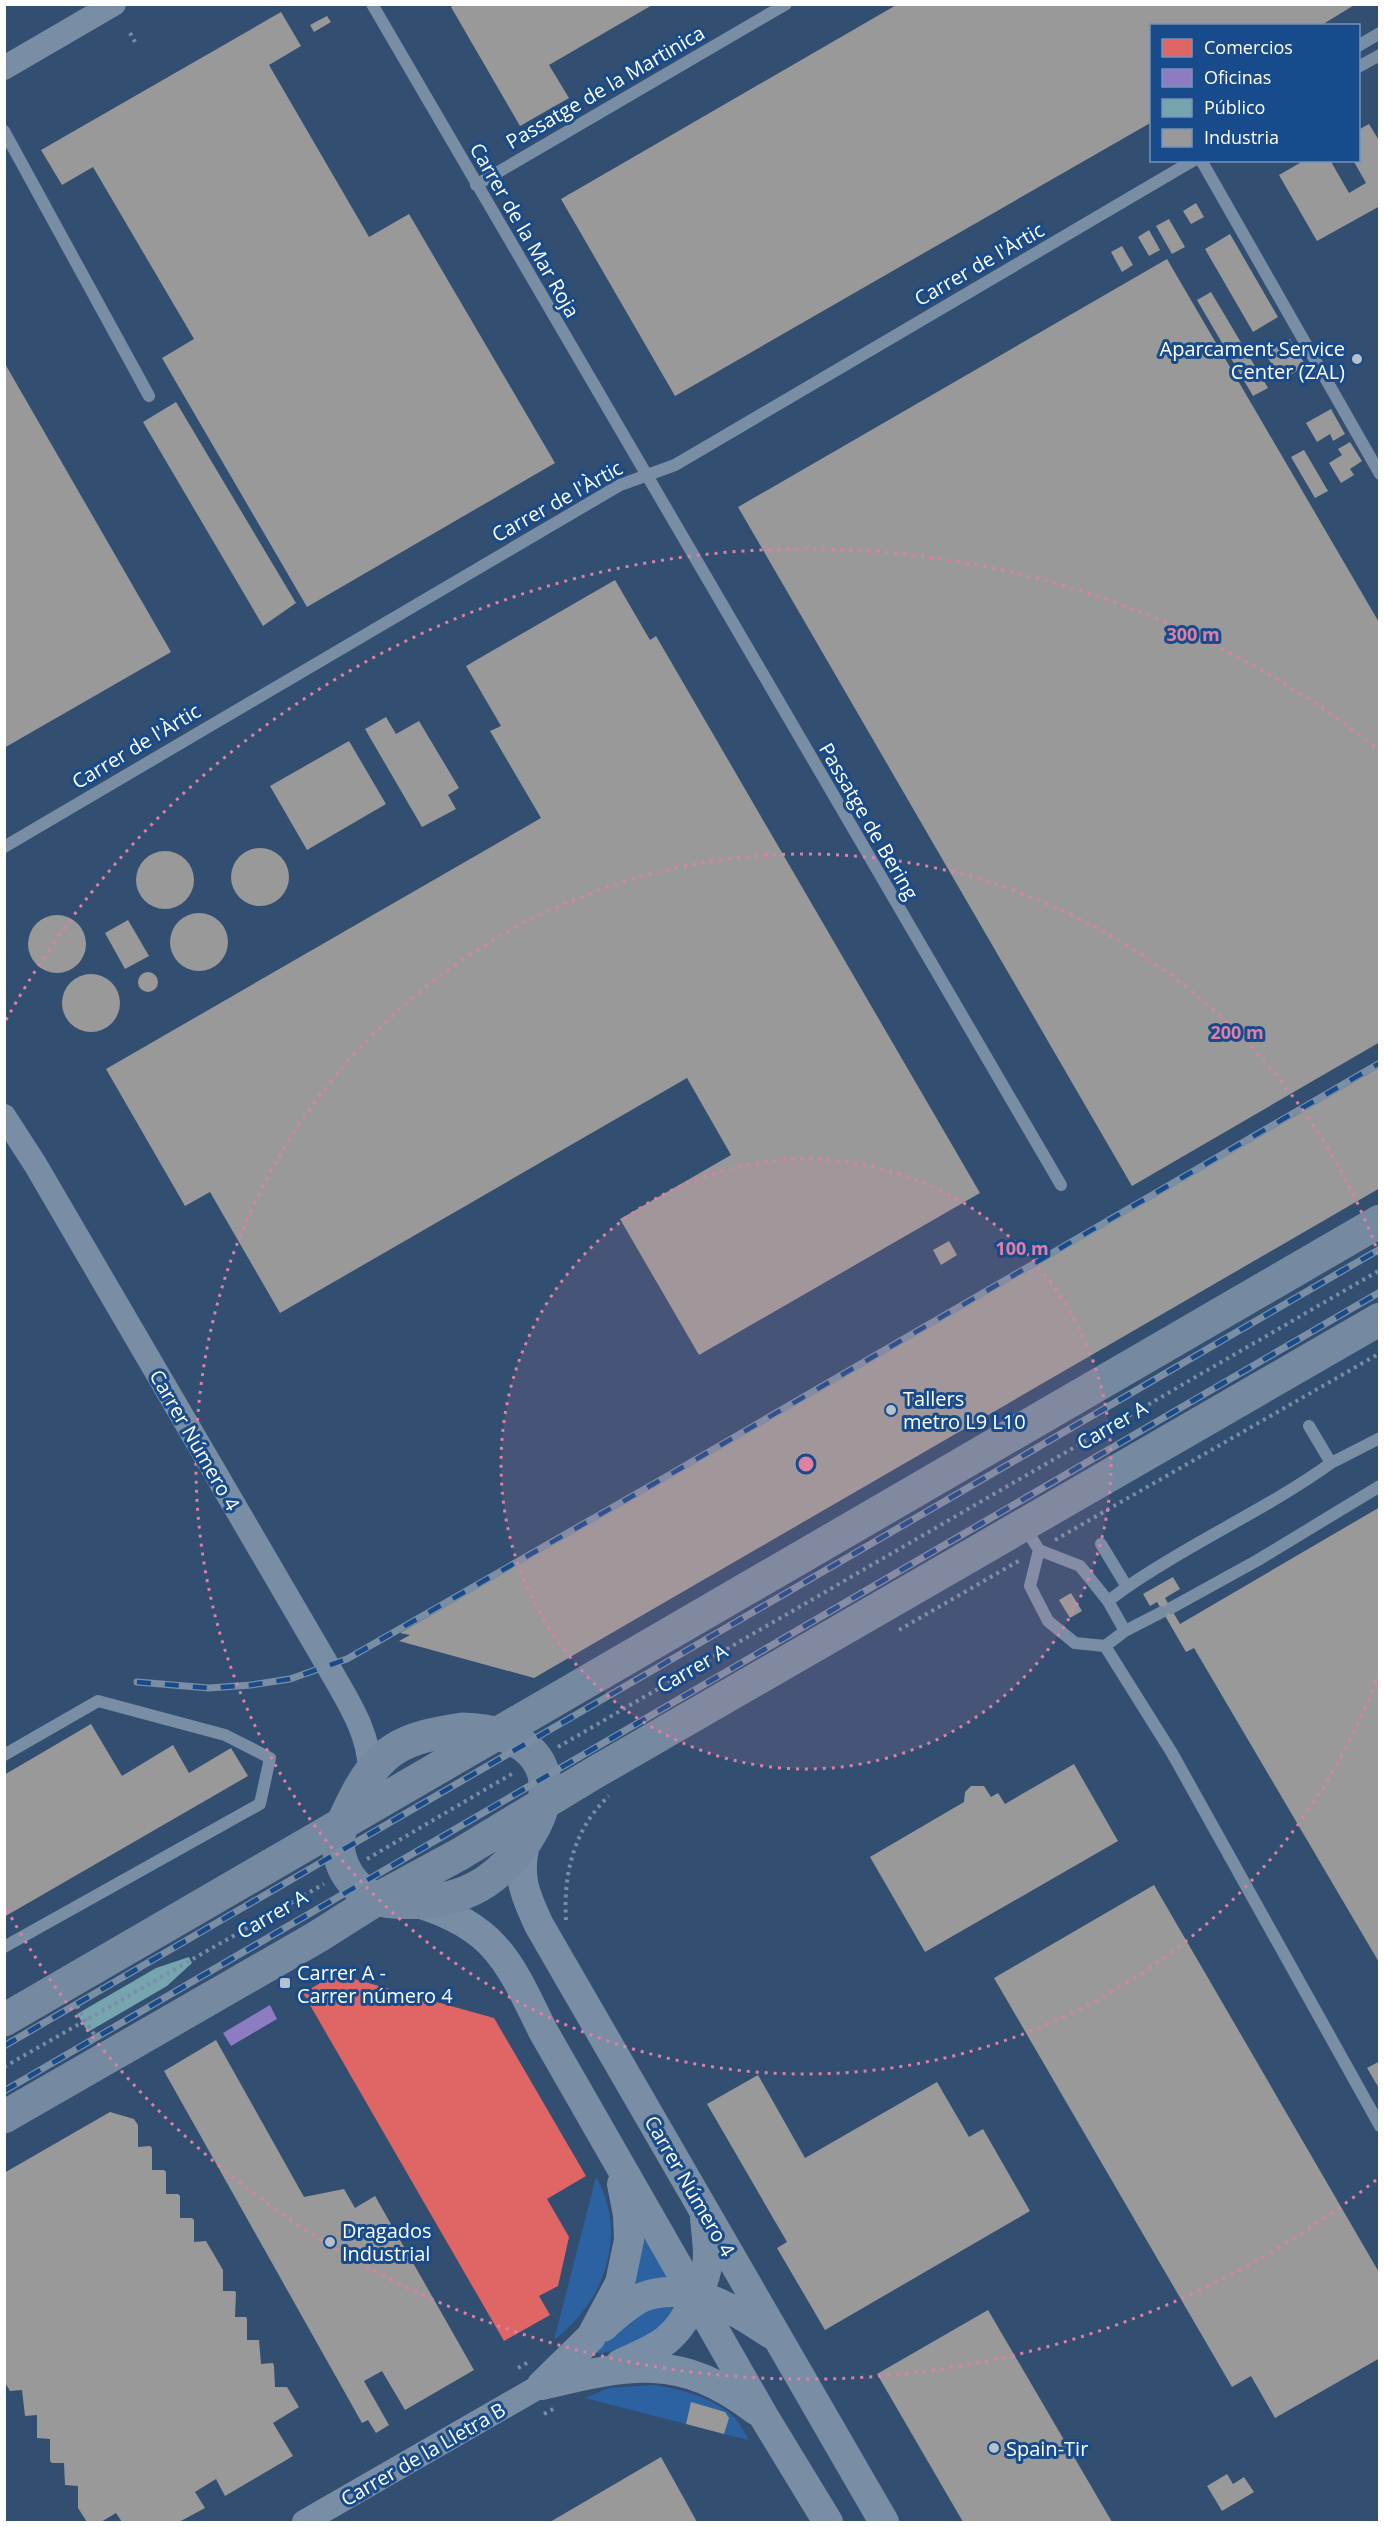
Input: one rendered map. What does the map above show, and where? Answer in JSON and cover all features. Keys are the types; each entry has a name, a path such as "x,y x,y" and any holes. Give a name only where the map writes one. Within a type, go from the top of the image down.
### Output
{"main road":[{"path":"4,2020 1380,1221"},
{"path":"4,2117 544,1804 1031,1537 1380,1319"},
{"path":"462,1729 497,1733 517,1740 537,1759 545,1779 544,1804 526,1841 509,1862 474,1889 421,1904 378,1899 357,1886 346,1871 338,1845 342,1824 370,1771 397,1746 416,1739 462,1729"}],"street":[{"path":"4,68 114,4"},
{"name":"Carrer Número 4","path":"4,1116 35,1164 328,1666 363,1729 369,1748 370,1771"},
{"name":"Carrer Número 4","path":"526,1841 520,1866 523,1885 539,1925 884,2523"},
{"path":"421,1904 449,1913 466,1922 499,1952 517,1978 543,2031 764,2417 828,2523"},
{"path":"552,2395 591,2337 620,2283 629,2240 628,2215 619,2164"},
{"path":"552,2395 665,2341 676,2330 696,2296 705,2275 708,2256 705,2211"},
{"path":"591,2337 624,2308 644,2297 666,2294 696,2296 722,2303 778,2339"},
{"path":"609,2369 658,2367 677,2370 719,2386 764,2417"},
{"name":"Carrer de la Lletra B","path":"304,2523 552,2395"}],"lane":[{"name":"Carrer de la Mar Roja","path":"372,4 645,476"},
{"name":"Passatge de la Martinica","path":"476,185 786,4"},
{"path":"1360,45 1380,33"},
{"path":"1360,66 1380,55"},
{"path":"4,131 149,396"},
{"name":"Carrer de l'Àrtic","path":"4,847 600,496 620,485 675,465 1191,162"},
{"path":"1202,162 1380,474"},
{"name":"Passatge de Bering","path":"645,476 1061,1185"},
{"path":"1309,1426 1331,1463"},
{"path":"1108,1601 1191,1547 1275,1501 1331,1463 1380,1438"},
{"path":"1125,1631 1108,1601 1080,1566 1031,1537 1030,1586 1048,1621 1076,1643 1105,1646 1125,1631 1258,1560 1380,1486"},
{"path":"1101,1544 1127,1587"},
{"path":"1105,1646 1172,1753 1380,2126"},
{"path":"4,1755 98,1701 225,1735 270,1758 260,1804 4,1947"}],"path":[{"path":"130,33 135,42"},
{"name":"Carrer A","path":"4,2067 346,1871 1380,1270"},
{"path":"895,1632 1031,1537 1380,1353"},
{"path":"566,1925 564,1895 569,1864 577,1840 607,1797 617,1791"},
{"path":"75,2001 98,2041"},
{"path":"544,2414 552,2395"}],"shaded area":[{"path":"596,2177 606,2199 610,2222 610,2244 606,2266 598,2287 586,2307 554,2340"},
{"path":"638,2224 671,2282 627,2287"},
{"path":"679,2305 671,2323 634,2345 598,2354 597,2352 623,2324 651,2307"},
{"path":"653,2385 706,2399 725,2409 740,2425 749,2440 724,2434 728,2418 691,2402 686,2424 585,2398 609,2388"}],"building: Comercios":[{"path":"336,1974 494,2018 586,2176 547,2199 569,2237 558,2286 539,2296 550,2315 504,2341 303,1993"}],"building: Oficinas":[{"path":"270,2005 277,2019 231,2046 223,2033"}],"building: Público":[{"path":"189,1957 192,1963 167,1986 88,2032 77,2014 156,1968"}],"building: Industria":[{"path":"455,4 654,4 549,65 569,98 520,126 451,7"},
{"path":"898,4 1356,4 1323,24 1150,24 1150,123 675,396 561,199"},
{"path":"281,12 301,46 269,65 369,237 409,214 555,463 307,607 162,358 194,339 93,167 62,185 41,150"},
{"path":"327,16 331,22 314,32 310,25"},
{"path":"1369,124 1380,142 1380,206 1317,241 1279,175 1302,162 1331,162 1349,193 1366,183 1354,162 1360,162 1360,129"},
{"path":"1196,203 1204,217 1191,224 1183,211"},
{"path":"1169,219 1185,247 1172,254 1156,226"},
{"path":"1149,230 1160,250 1149,256 1138,237"},
{"path":"1230,234 1278,317 1253,332 1205,249"},
{"path":"1122,246 1133,265 1122,272 1111,252"},
{"path":"1167,259 1380,624 1380,1042 1132,1186 738,507"},
{"path":"1211,292 1268,388 1253,396 1197,300"},
{"path":"1290,339 1306,366 1281,380 1265,353"},
{"path":"4,362 171,652 4,748"},
{"path":"176,402 296,603 263,626 143,422"},
{"path":"1331,409 1345,434 1333,441 1330,434 1317,442 1306,423"},
{"path":"1350,442 1362,461 1350,469 1354,475 1341,483 1329,463 1342,455 1338,449"},
{"path":"1304,450 1328,491 1315,498 1291,457"},
{"path":"615,580 650,640 656,636 980,1193 699,1355 620,1219 731,1155 687,1078 280,1313 210,1192 185,1206 106,1069 541,818 490,731 501,726 466,666"},
{"path":"386,717 396,734 419,721 459,788 448,795 456,809 422,827 365,729"},
{"path":"349,741 386,804 307,850 270,786"},
{"path":"260,848 271,850 284,861 289,877 287,888 276,901 260,906 249,904 236,893 231,877 233,866 244,853"},
{"path":"165,851 176,853 189,864 194,880 192,891 181,904 165,909 154,907 141,896 136,880 138,869 149,856"},
{"path":"199,913 210,915 223,926 228,942 226,953 215,966 199,971 188,969 175,958 170,942 172,931 183,918"},
{"path":"57,915 68,917 81,928 86,944 84,955 73,968 57,973 46,971 33,960 28,944 30,933 41,920"},
{"path":"128,920 149,956 125,969 105,933"},
{"path":"148,972 155,975 158,982 155,989 148,992 141,989 138,982 141,975"},
{"path":"91,974 102,976 115,987 120,1003 118,1014 107,1027 91,1032 80,1030 67,1019 62,1003 64,992 75,979"},
{"name":"Tallers metro L9 L10","path":"1380,1067 1380,1188 534,1678 399,1641 410,1635 400,1633"},
{"path":"949,1241 957,1255 941,1265 933,1250"},
{"path":"1380,1507 1380,1964 1194,1648 1186,1652 1157,1602 1150,1606 1143,1594 1173,1577 1180,1589 1165,1598 1180,1624"},
{"path":"1071,1593 1082,1611 1070,1618 1059,1600"},
{"path":"91,1724 122,1776 173,1745 189,1773 231,1748 248,1776 4,1917 4,1775"},
{"path":"1074,1764 1118,1841 925,1952 870,1857 964,1802 965,1792 971,1786 984,1786 991,1797 998,1793 1005,1804"},
{"path":"1154,1885 1380,2274 1380,2358 1275,2418 1251,2376 1232,2387 994,1978"},
{"name":"Dragados Industrial","path":"216,2040 304,2197 344,2189 355,2208 375,2196 474,2370 405,2410 382,2371 364,2381 389,2425 376,2433 368,2420 362,2423 164,2071"},
{"path":"1380,2061 1380,2090 1367,2068"},
{"path":"758,2075 805,2158 937,2082 969,2137 983,2129 1030,2211 825,2330 777,2248 787,2242 707,2104"},
{"path":"110,2112 134,2119 138,2125 138,2147 150,2146 152,2148 152,2170 166,2172 166,2194 180,2196 180,2218 194,2220 194,2242 206,2241 223,2270 223,2291 235,2291 235,2317 246,2317 247,2340 259,2340 261,2364 273,2363 275,2387 287,2387 299,2407 273,2423 293,2456 225,2496 216,2479 195,2492 205,2508 179,2522 122,2522 116,2513 101,2522 87,2522 78,2508 78,2486 65,2485 64,2463 50,2461 50,2439 37,2438 37,2415 25,2416 22,2390 10,2391 4,2381 4,2173"},
{"name":"Spain-Tir","path":"988,2310 1112,2522 963,2522 877,2374"},
{"path":"691,2402 725,2412 729,2418 724,2434 686,2424"},
{"path":"661,2457 697,2522 550,2522"},
{"path":"1227,2474 1233,2484 1244,2477 1254,2492 1222,2511 1207,2486"}],"railway":[{"path":"137,1682 209,1688 251,1685 290,1679 347,1659 1380,1063"},
{"path":"4,2046 1380,1249"},
{"path":"4,2091 1380,1292"}],"place":[{"name":"Aparcament Service Center (ZAL)","path":"1357,359"},
{"name":"Tallers metro L9 L10","path":"891,1410"},
{"name":"Carrer A - Carrer número 4","path":"285,1983"},
{"name":"Dragados Industrial","path":"330,2242"},
{"name":"Spain-Tir","path":"994,2448"}]}
